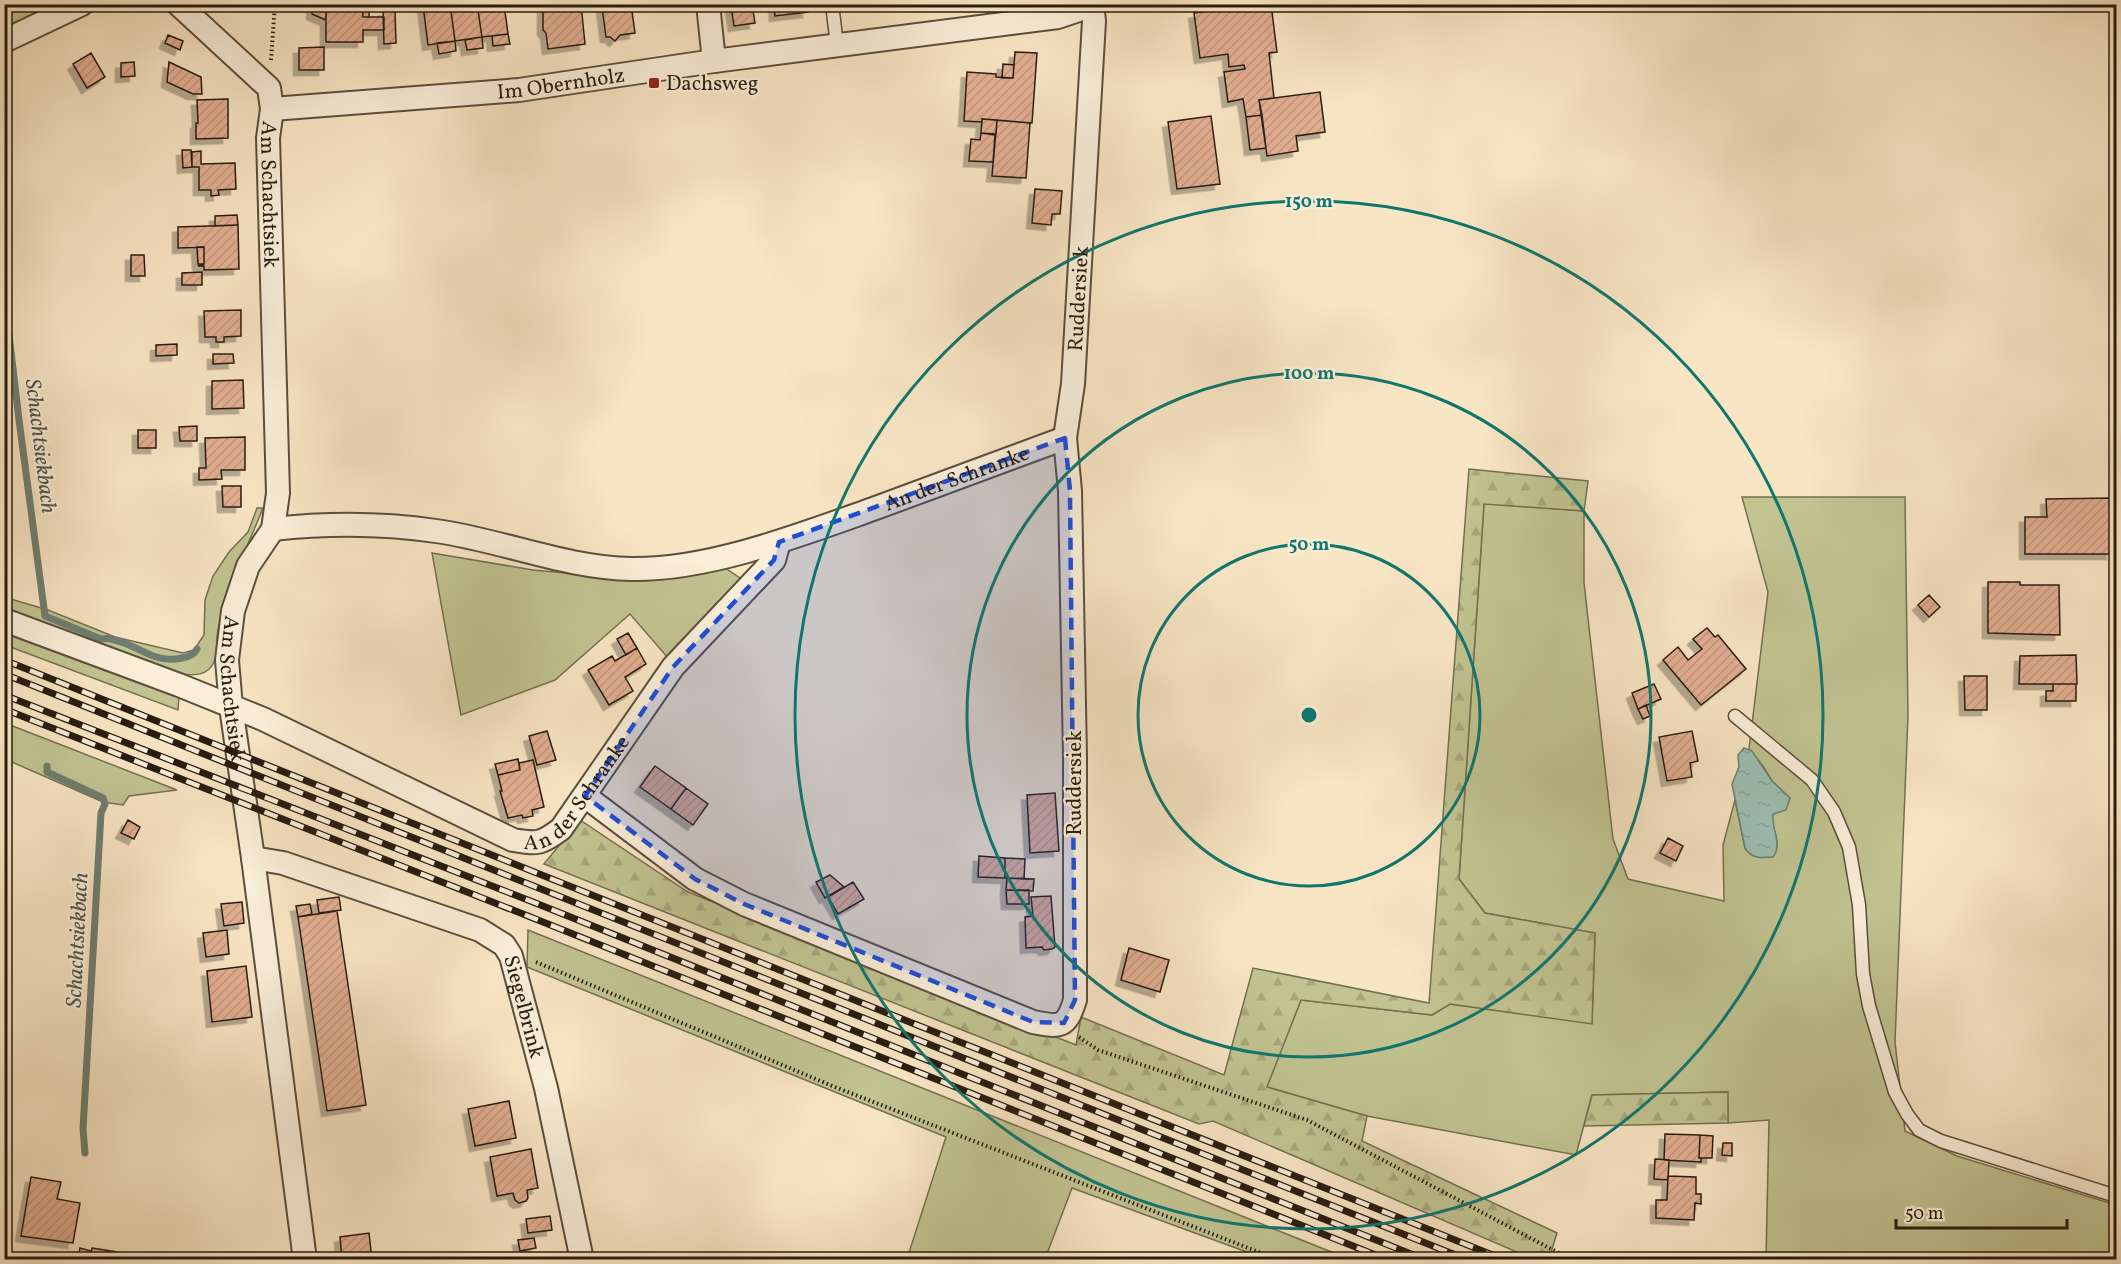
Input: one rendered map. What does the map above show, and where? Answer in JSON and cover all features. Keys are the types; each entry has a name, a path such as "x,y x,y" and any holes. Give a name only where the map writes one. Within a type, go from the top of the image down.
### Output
{"street":[{"path":"5,40 82,4"},
{"path":"178,4 258,75 271,98"},
{"path":"708,4 714,61"},
{"name":"Im Obernholz","path":"271,98 519,90 714,61 1058,17 1093,5"},
{"name":"Ruddersiek","path":"1064,1023 1070,1015 1075,1000 1075,758 1071,514 1065,438 1073,384 1094,21 1093,5"},
{"name":"Am Schachtsiek","path":"271,98 268,138 278,493 273,529 248,566 233,611 227,660 231,707 305,1260"},
{"name":"An der Schranke","path":"273,529 317,524 361,524 437,531 534,554 597,565 632,569 672,566 779,542 1065,438"},
{"name":"An der Schranke","path":"231,707 263,719 513,840 532,843 545,841 561,829 673,667 774,560 779,542"},
{"path":"4,620 179,685 231,707"},
{"path":"585,796 695,879 744,904 1033,1022 1056,1026 1064,1023"},
{"name":"Siegelbrink","path":"253,858 283,863 480,930 504,945 510,956 546,1088 582,1260"}],"lane":[{"path":"832,4 837,45"},
{"path":"1735,716 1812,780 1838,820 1849,847 1859,905 1863,974 1869,1006 1895,1092 1919,1130 1941,1141 2116,1196"}],"path":[{"path":"271,98 275,4"},
{"path":"510,956 525,957 835,1087 1279,1260"},
{"path":"1064,1023 1098,1050 1306,1120 1572,1260"}],"highlighted area":[{"path":"1065,438 1070,491 1075,1000 1064,1023 1033,1022 744,904 695,879 585,796 673,667 774,560 779,542"}],"green space":[{"path":"7,5 63,5 6,28"},
{"path":"1469,469 1588,481 1584,511 1484,504 1459,879 1485,913 1595,933 1592,1024 1450,1004 1432,1015 1301,1000 1267,1087 1367,1116 1362,1141 1557,1233 1549,1259 1533,1259 1213,1121 1199,1124 544,864 580,820 688,892 1076,1045 1081,1017 1224,1075 1253,968 1429,1003"},
{"path":"1742,497 1905,497 1908,716 1895,1042 1905,1131 1957,1156 2116,1205 2116,1259 1766,1259 1769,1120 1728,1123 1727,1092 1592,1095 1576,1155 1367,1116 1266,1087 1301,1000 1432,1015 1450,1004 1592,1023 1595,933 1485,913 1459,879 1484,503 1584,511 1584,583 1613,839 1628,879 1724,901 1723,845 1735,800 1745,848 1757,857 1772,857 1777,845 1773,815 1790,798 1772,781 1749,749 1768,592"},
{"path":"257,508 263,508 227,599 218,630 214,661 208,670 199,674 189,675 168,671 5,608 4,597 48,610 115,637 183,653 194,650 204,635 205,600 213,576 229,552 248,532"},
{"path":"432,553 533,570 622,578 722,566 743,580 668,658 630,614 555,680 461,715"},
{"path":"4,630 179,696 178,710 5,645"},
{"path":"5,723 177,790 129,796 123,805 103,802 5,759"},
{"path":"528,930 1349,1259 1266,1259 1072,1188 1045,1259 907,1259 946,1137 527,967"},
{"path":"1728,1092 1728,1123 1584,1126 1592,1095"}],"water":[{"path":"1744,748 1752,751 1772,781 1790,798 1786,810 1773,814 1777,847 1773,857 1754,856 1745,848 1732,784 1739,767 1738,755"}],"building":[{"path":"312,4 326,4 326,20 312,14"},
{"path":"326,4 362,4 363,17 384,17 384,30 363,30 363,42 326,42"},
{"path":"362,4 369,4 369,17 363,17"},
{"path":"450,4 455,41 428,45 423,5"},
{"path":"450,4 477,4 482,37 455,41"},
{"path":"477,4 504,4 508,34 482,37"},
{"path":"581,4 585,44 548,49 546,33 543,30 543,8"},
{"path":"613,4 631,4 635,33 620,35 615,41 606,37 602,7"},
{"path":"752,4 755,23 734,26 731,6"},
{"path":"774,4 807,4 808,12 775,16"},
{"path":"1271,4 1277,52 1269,53 1274,98 1259,100 1262,115 1246,117 1243,99 1228,102 1224,72 1245,69 1244,65 1229,67 1228,54 1200,58 1194,13"},
{"path":"383,11 395,11 396,43 384,44"},
{"path":"508,34 510,44 493,46 492,36"},
{"path":"168,35 183,41 180,50 165,43"},
{"path":"482,37 483,48 467,50 465,40"},
{"path":"455,41 456,51 439,54 437,43"},
{"path":"324,47 324,70 299,70 299,48"},
{"path":"1015,52 1037,53 1032,123 982,119 982,122 964,121 967,72 1013,78"},
{"path":"91,53 105,77 87,88 73,64"},
{"path":"134,62 135,76 121,77 121,63"},
{"path":"169,62 201,77 202,94 193,94 167,82"},
{"path":"1003,64 1014,65 1013,78 1002,78"},
{"path":"1320,92 1325,132 1296,136 1298,151 1267,156 1259,100"},
{"path":"228,99 228,138 196,139 197,100"},
{"path":"1262,115 1266,148 1250,150 1246,117"},
{"path":"1211,116 1220,184 1177,189 1168,122"},
{"path":"982,119 997,120 996,134 981,133"},
{"path":"997,120 1030,123 1026,178 992,176"},
{"path":"981,133 995,135 993,162 969,161 971,139 980,140"},
{"path":"182,150 191,150 192,167 183,168"},
{"path":"201,151 201,164 235,163 236,189 218,190 219,195 211,196 211,190 199,190 199,167 192,167 192,152"},
{"path":"1035,189 1062,191 1060,214 1052,214 1051,225 1032,223"},
{"path":"237,215 238,225 215,226 215,216"},
{"path":"238,225 239,269 204,270 204,266 198,266 204,264 204,247 178,248 178,227"},
{"path":"197,247 204,247 204,264 198,264"},
{"path":"131,255 144,255 145,276 131,276"},
{"path":"202,272 202,285 182,285 182,273"},
{"path":"241,310 241,336 224,337 224,342 216,342 216,337 205,337 204,311"},
{"path":"177,344 177,355 156,356 156,345"},
{"path":"213,354 233,354 234,363 213,364"},
{"path":"243,380 244,408 212,409 212,381"},
{"path":"197,426 197,441 180,441 179,427"},
{"path":"138,430 156,430 156,448 138,448"},
{"path":"245,437 245,470 221,470 222,479 199,480 199,468 206,468 205,438"},
{"path":"222,486 241,486 241,507 223,507"},
{"path":"2112,498 2112,554 2025,554 2025,517 2047,517 2046,499"},
{"path":"1988,582 2059,585 2060,635 1988,633"},
{"path":"1929,595 1940,607 1929,617 1918,605"},
{"path":"1707,628 1715,637 1718,635 1746,669 1701,705 1663,660 1678,647 1688,660 1702,649 1693,639"},
{"path":"628,633 637,648 626,655 617,639"},
{"path":"637,648 646,664 625,677 633,691 609,705 588,670 612,656 615,661"},
{"path":"2076,655 2077,684 2019,684 2020,656"},
{"path":"1964,676 1987,676 1987,710 1965,710"},
{"path":"1654,684 1661,699 1638,709 1632,693"},
{"path":"2053,684 2076,684 2076,701 2046,701 2046,691 2053,691"},
{"path":"1646,705 1650,716 1643,719 1638,709"},
{"path":"547,731 556,760 537,765 529,736"},
{"path":"1692,731 1698,761 1690,763 1692,777 1667,781 1659,737"},
{"path":"518,759 520,770 498,775 495,764"},
{"path":"533,760 544,807 532,810 533,816 523,818 522,815 508,818 498,775 520,770 519,763"},
{"path":"655,766 686,788 671,809 640,787"},
{"path":"686,788 708,804 693,825 671,809"},
{"path":"1055,793 1059,851 1030,853 1027,795"},
{"path":"128,820 140,827 134,839 121,833"},
{"path":"1668,838 1683,846 1676,861 1660,853"},
{"path":"979,856 1005,858 1005,878 978,877"},
{"path":"1005,858 1025,859 1024,879 1005,878"},
{"path":"830,875 844,887 825,898 816,882"},
{"path":"1007,878 1034,879 1033,891 1006,890"},
{"path":"853,882 864,899 838,914 828,897"},
{"path":"1006,890 1029,890 1029,904 1007,904"},
{"path":"1051,896 1055,947 1044,950 1042,947 1026,948 1025,917 1033,916 1031,897"},
{"path":"339,897 341,910 319,913 317,900"},
{"path":"242,902 244,923 224,926 221,904"},
{"path":"310,904 312,914 298,917 296,906"},
{"path":"337,911 366,1105 327,1111 298,917"},
{"path":"227,930 229,954 206,957 203,933"},
{"path":"1129,948 1169,960 1160,992 1121,980"},
{"path":"246,966 252,1017 212,1022 207,971"},
{"path":"509,1101 516,1138 475,1146 468,1109"},
{"path":"1665,1134 1700,1135 1699,1158 1701,1162 1664,1160"},
{"path":"1700,1135 1713,1136 1712,1158 1699,1158"},
{"path":"1723,1143 1732,1143 1732,1156 1722,1155"},
{"path":"531,1149 538,1188 527,1190 528,1198 519,1203 515,1200 513,1193 497,1196 490,1157"},
{"path":"1655,1159 1669,1160 1668,1180 1654,1179"},
{"path":"1668,1176 1696,1177 1696,1194 1701,1194 1701,1204 1695,1203 1694,1220 1656,1218 1656,1200 1667,1200"},
{"path":"31,1177 61,1182 57,1199 80,1203 73,1243 21,1236"},
{"path":"550,1216 552,1230 528,1233 526,1219"},
{"path":"369,1233 372,1260 342,1260 340,1237"},
{"path":"534,1238 536,1248 520,1251 518,1240"},
{"path":"80,1248 91,1251 90,1260 78,1260"},
{"path":"92,1248 117,1252 116,1260 90,1260"}],"waterway":[{"name":"Schachtsiekbach","path":"4,292 45,616 101,639 120,641 162,659 187,657 197,649"},
{"name":"Schachtsiekbach","path":"47,766 47,772 103,798 105,804 101,813 83,1129 85,1153"}],"railway":[{"path":"4,660 1505,1260"},
{"path":"4,674 1468,1260"},
{"path":"4,695 533,902 1426,1260"},
{"path":"4,709 1388,1260"}],"place":[{"name":"Dachsweg","path":"654,83"}]}
